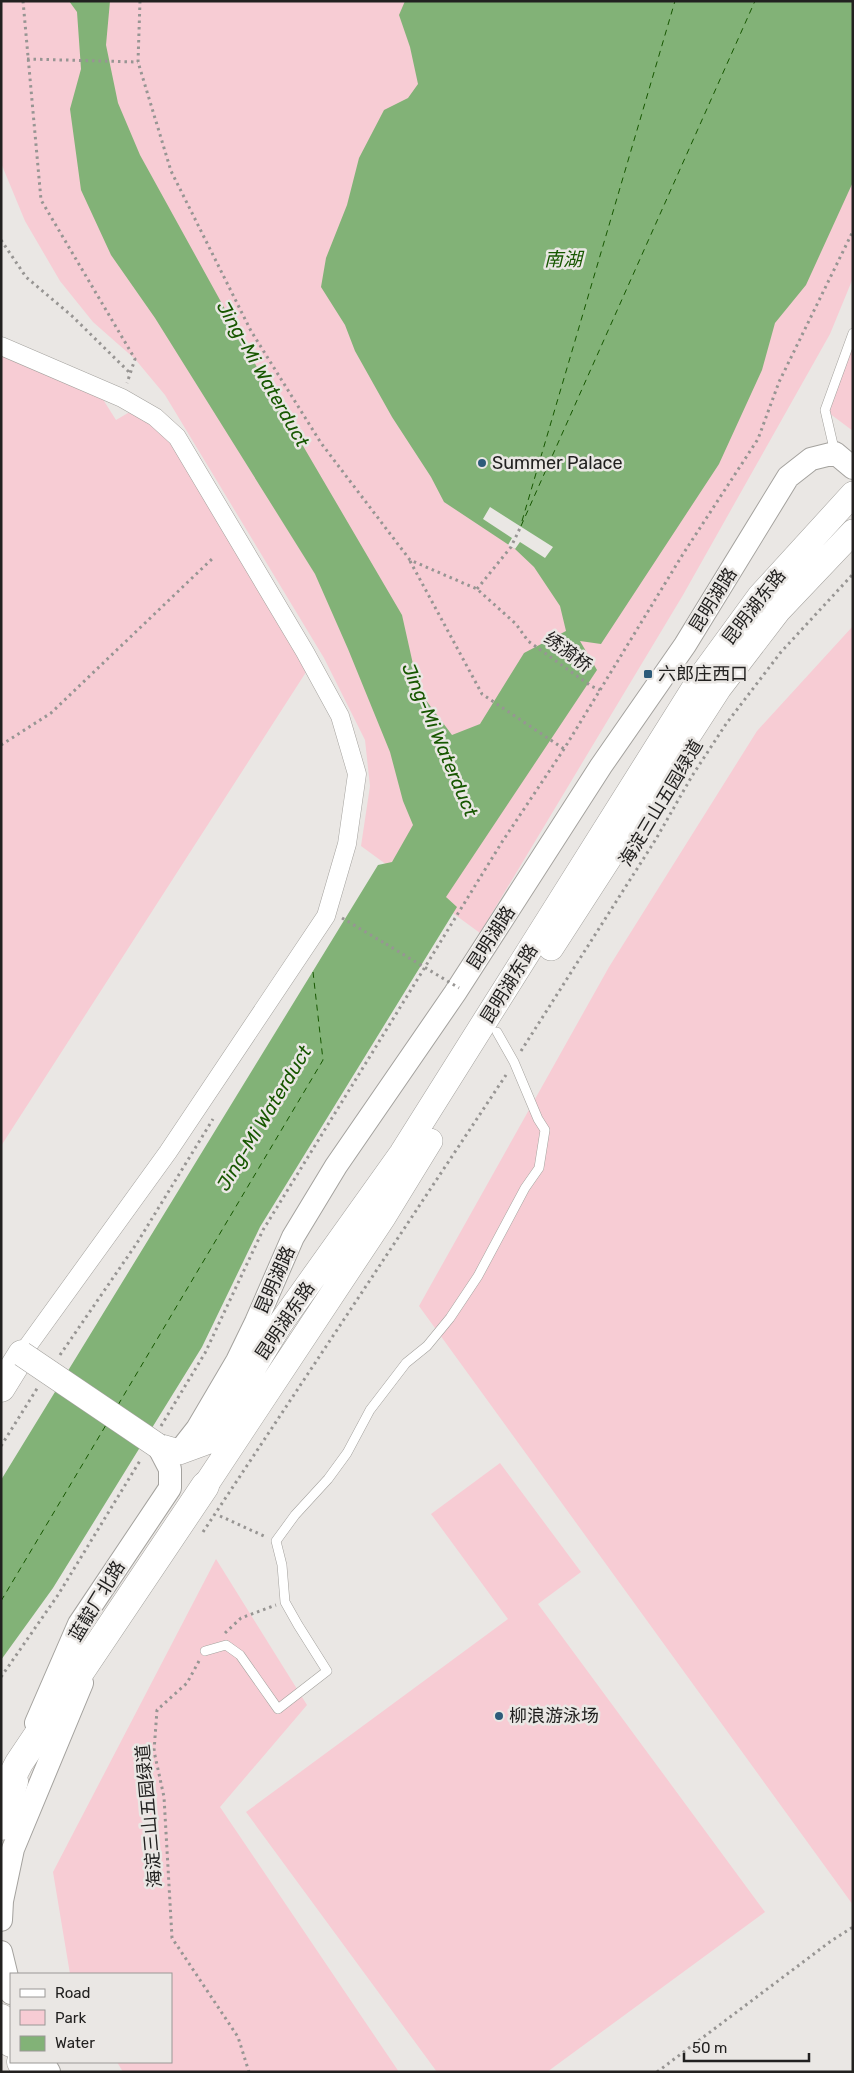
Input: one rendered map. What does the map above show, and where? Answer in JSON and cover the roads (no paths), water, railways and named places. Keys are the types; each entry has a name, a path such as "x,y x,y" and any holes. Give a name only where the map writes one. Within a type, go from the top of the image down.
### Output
{"highway":[{"path":"1,1388 22,1354"},
{"name":"蓝靛厂北路","path":"1,1798 19,1763 205,1486"},
{"path":"1,1826 19,1763"},
{"path":"1,2018 10,2041"}],"main road":[{"name":"昆明湖东路","path":"159,1448 209,1441 280,1324 402,1153 703,674 760,596 853,494"},
{"name":"昆明湖东路","path":"205,1486 384,1216 497,1032 719,688 778,611 853,532"},
{"path":"22,1354 159,1448"}],"street":[{"path":"1,346 122,398 154,417 177,437 305,652 340,716 357,774 335,918 326,916 168,1152 22,1354 1,1371"},
{"path":"835,453 853,468"},
{"name":"昆明湖路","path":"159,1448 197,1429 237,1361 293,1237 336,1166 458,988 601,766 685,645 788,477 811,459 835,453"},
{"name":"蓝靛厂北路","path":"19,1763 79,1624 170,1488 170,1469 159,1448"},
{"path":"1,1920 2,1901 13,1849 99,1642"},
{"path":"1,1952 10,1989"}],"lane":[{"path":"835,453 825,410 853,333"},
{"path":"205,1650 226,1645 240,1655 278,1709 328,1671 285,1602 282,1565 276,1541 295,1515 347,1453 370,1410 406,1363 427,1346 450,1318 478,1276 539,1168 545,1130 538,1119 514,1062 497,1032"}],"water":[{"name":"南湖","path":"69,1 110,1 106,45 118,103 140,155 258,369 402,615 419,691 452,735 480,724 524,653 566,631 560,606 534,567 515,549 444,502 431,477 392,417 355,351 345,325 321,287 326,258 347,205 359,158 384,110 408,98 418,84 410,47 399,15 405,1 853,1 853,182 806,285 775,323 762,370 719,464 601,644 580,641 597,670 446,897 457,907 260,1227 202,1347 53,1588 1,1660 1,1480 378,865 392,862 413,825 403,801 390,752 315,574 155,318 111,255 81,190 70,109 81,69 77,12"}],"place":[{"name":"Summer Palace","path":"482,463"},
{"name":"六郎庄西口","path":"648,674"},
{"name":"柳浪游泳场","path":"499,1716"}],"water label":[{"name":"Jing-Mi Waterduct","path":"263,374"},
{"name":"Jing-Mi Waterduct","path":"440,740"},
{"name":"Jing-Mi Waterduct","path":"264,1118"}]}
